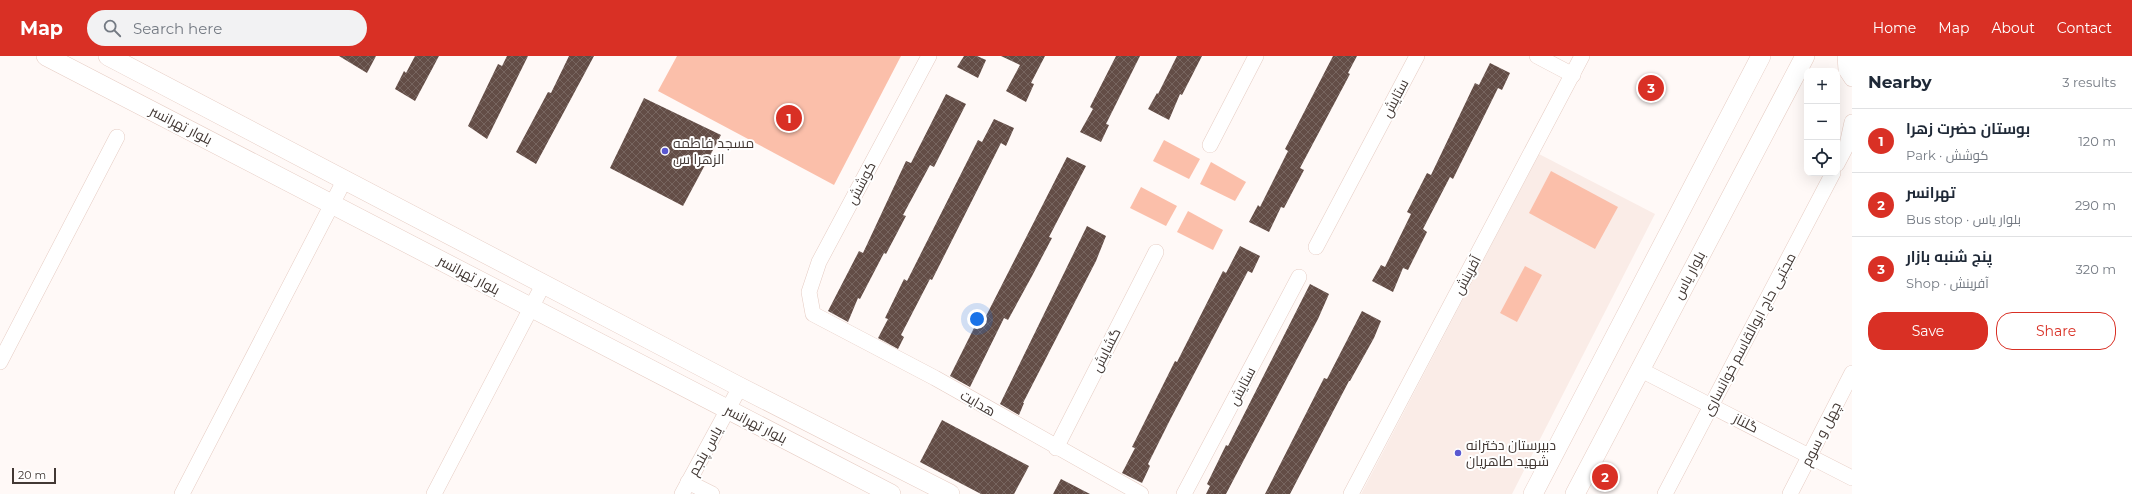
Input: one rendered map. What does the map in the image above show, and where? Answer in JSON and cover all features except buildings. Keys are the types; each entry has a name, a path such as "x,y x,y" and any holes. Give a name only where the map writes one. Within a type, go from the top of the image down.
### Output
{"main road":[{"name":"بلوار تهرانسر","path":"46,56 891,494"},
{"name":"بلوار تهرانسر","path":"108,56 740,387 950,494"},
{"path":"1533,494 1761,56"},
{"name":"بلوار یاس","path":"1575,494 1639,369 1803,67"}],"street":[{"name":"کوشش","path":"813,314 809,292 819,262 929,56"},
{"path":"1210,145 1256,56"},
{"name":"ستایش","path":"1316,247 1417,56"},
{"path":"1537,56 1572,75"},
{"name":"آفرینش","path":"1351,494 1582,56"},
{"path":"1845,56 1846,70 1852,80"},
{"path":"1840,78 1852,80"},
{"path":"1840,158 1847,145 1852,122"},
{"path":"0,362 117,137"},
{"name":"مجتبی حاج ابوالقاسم خوانساری","path":"1665,494 1830,176"},
{"path":"182,494 345,179"},
{"name":"گشایش","path":"1056,448 1156,252"},
{"name":"ستایش","path":"1184,494 1300,278"},
{"path":"434,494 544,283"},
{"name":"هدایت","path":"813,314 935,378 1056,448 1141,494"},
{"name":"گلناز","path":"1639,369 1852,478"},
{"name":"چهل و سوم","path":"1790,494 1852,373"},
{"name":"یاس پنجم","path":"685,488 740,387"},
{"path":"685,488 712,494"}],"shaded area":[{"path":"677,56 901,56 834,185 658,91"},
{"path":"1164,140 1200,159 1189,179 1153,161"},
{"path":"1539,154 1655,214 1512,494 1361,494"},
{"path":"1211,162 1246,182 1235,201 1200,184"},
{"path":"1551,171 1618,207 1595,249 1529,213"},
{"path":"1141,187 1177,206 1166,226 1130,208"},
{"path":"1188,211 1223,230 1213,250 1177,232"},
{"path":"1525,266 1542,275 1517,322 1500,313"}],"place":[{"name":"پنج شنبه بازار","path":"1651,88"},
{"name":"بوستان حضرت زهرا","path":"789,118"},
{"name":"مسجد فاطمه الزهرا س","path":"665,151"},
{"name":"دبیرستان دخترانه شهید طاهریان","path":"1458,453"},
{"name":"تهرانسر","path":"1605,477"}]}
